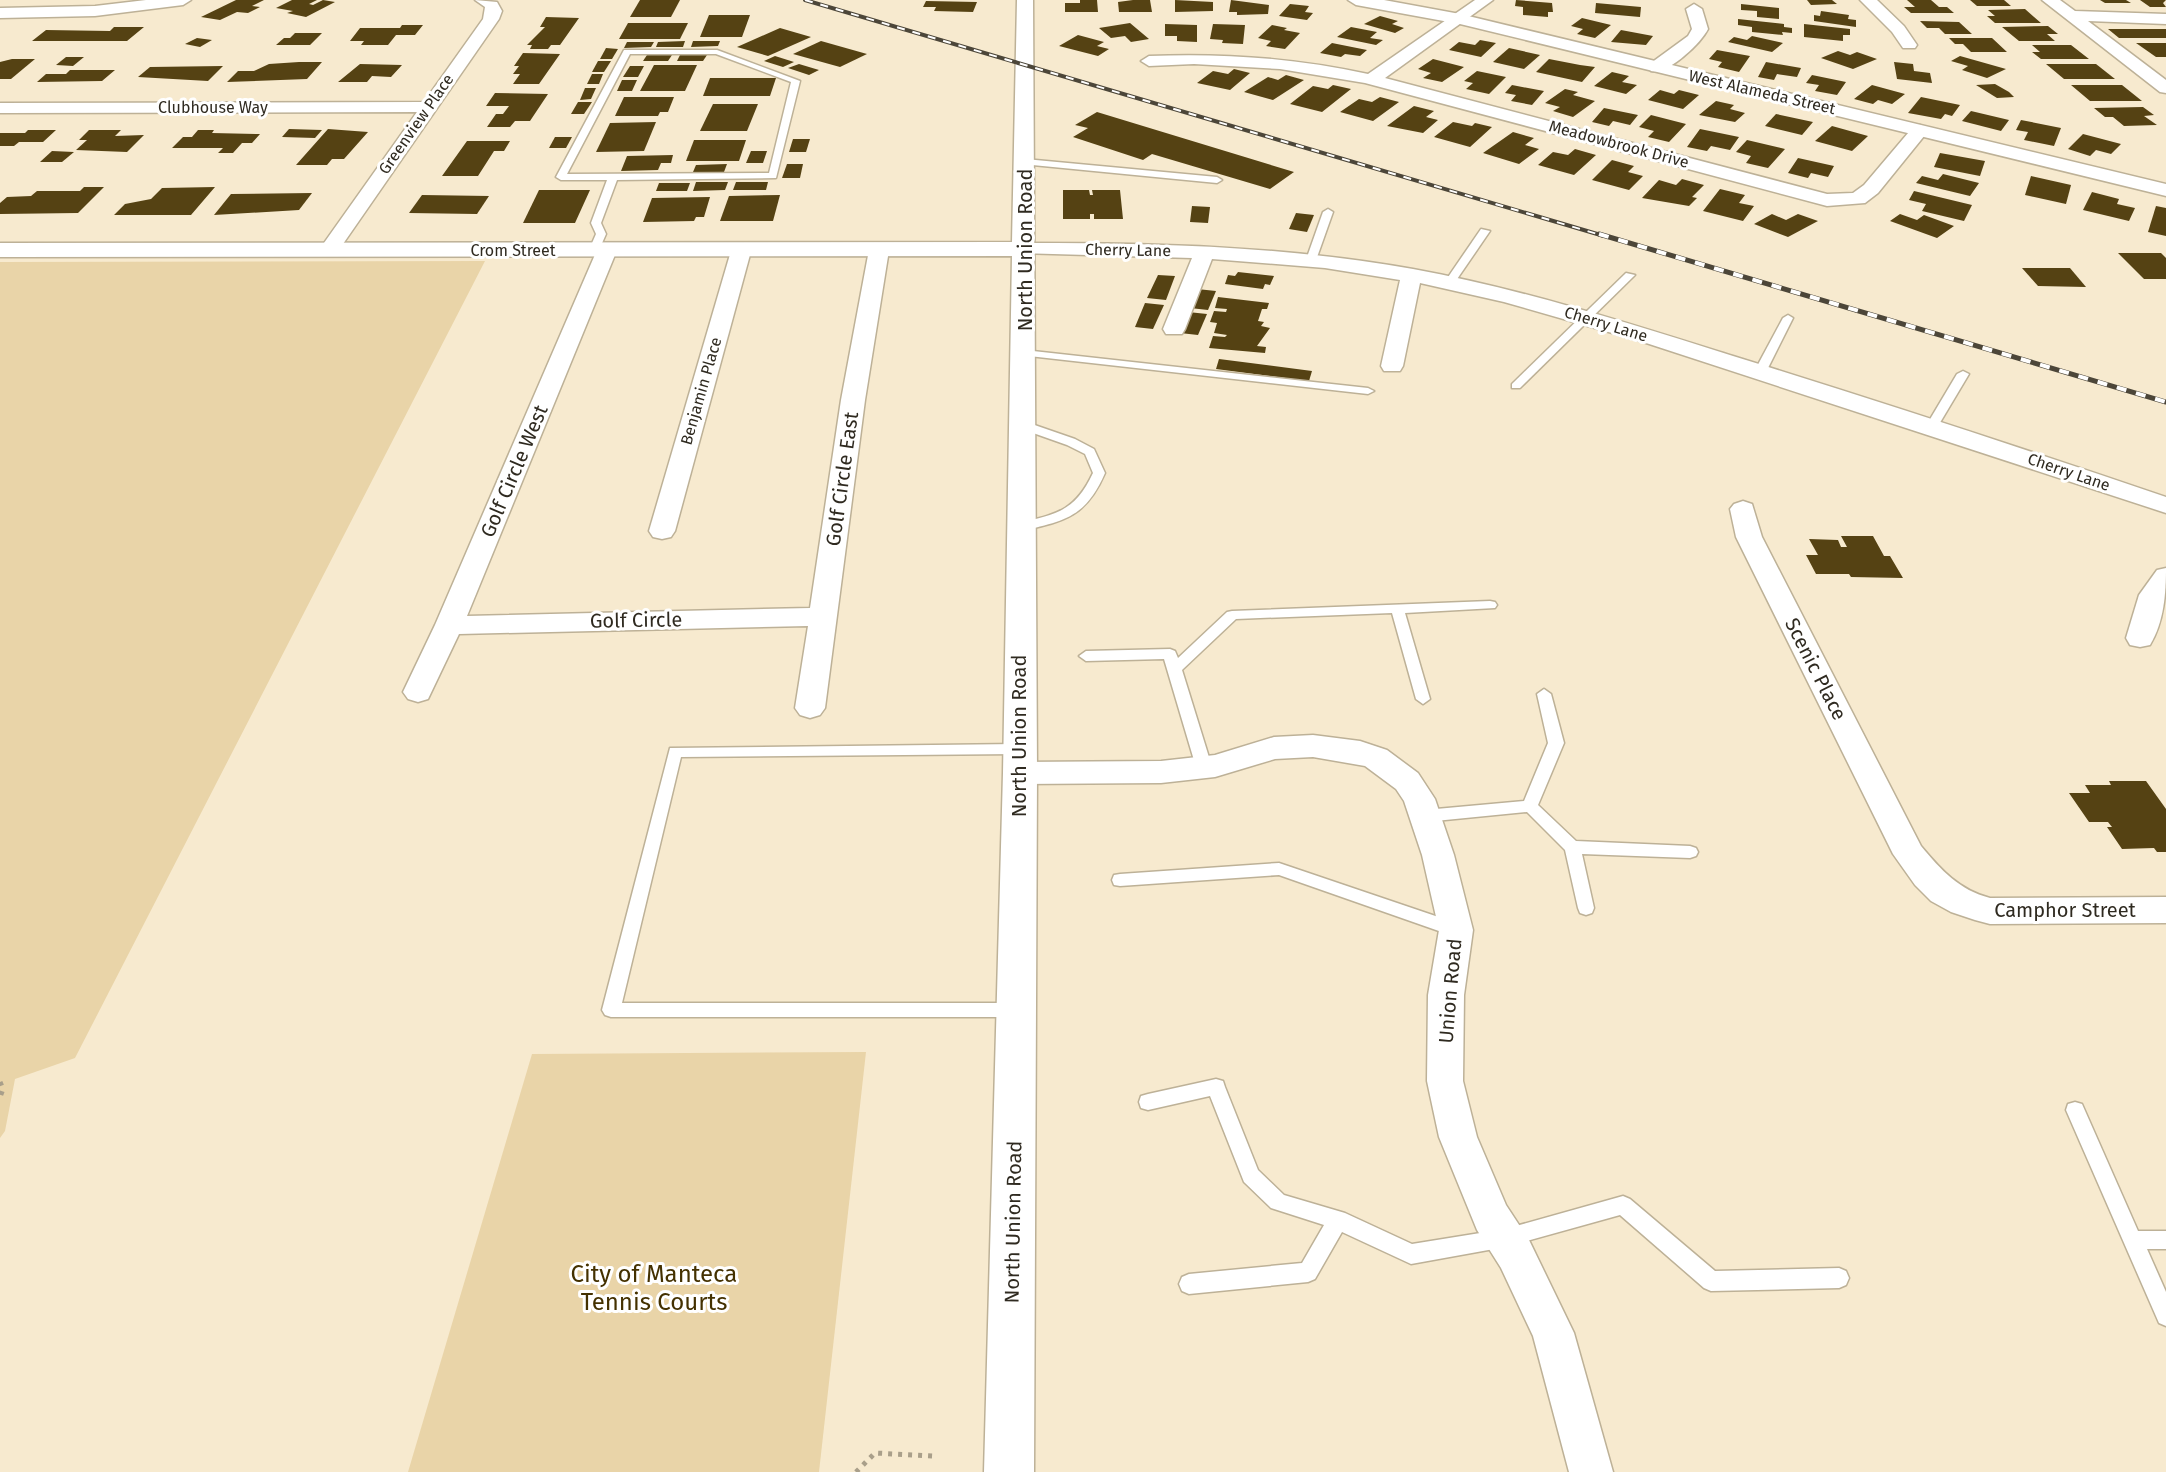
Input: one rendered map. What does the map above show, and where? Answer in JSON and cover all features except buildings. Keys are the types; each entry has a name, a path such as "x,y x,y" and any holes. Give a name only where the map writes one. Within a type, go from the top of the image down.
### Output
{"street":[{"path":"0,13 95,11 183,0"},
{"name":"Greenview Place","path":"328,250 426,107 491,19 494,11 492,5 483,0"},
{"name":"North Union Road","path":"1009,1472 1020,761 1026,162 1025,0"},
{"name":"West Alameda Street","path":"1356,0 1460,19 2166,190"},
{"path":"1373,78 1485,0"},
{"path":"1868,0 1898,29 1909,45"},
{"path":"2050,0 2166,88"},
{"path":"1657,67 1695,39 1700,29 1694,9"},
{"path":"2072,16 2166,19"},
{"name":"Meadowbrook Drive","path":"1149,61 1198,57 1260,60 1373,78 1809,196 1844,201 1858,198 1871,189 1920,130"},
{"name":"Clubhouse Way","path":"0,108 426,107"},
{"name":"Crom Street","path":"0,250 1025,249"},
{"name":"Cherry Lane","path":"1025,249 1205,251 1311,260 1449,283 1588,318 1932,426 2166,505"},
{"name":"Golf Circle West","path":"418,692 449,625 600,250"},
{"name":"Golf Circle East","path":"810,708 853,399 879,250"},
{"name":"Benjamin Place","path":"662,531 741,251"},
{"path":"1174,328 1205,251"},
{"path":"1392,366 1411,275"},
{"name":"Scenic Place","path":"1743,509 1749,537 1895,826"},
{"path":"2140,638 2153,595 2166,576"},
{"name":"Golf Circle","path":"449,625 823,617"},
{"name":"Union Road","path":"1020,761 1161,772 1204,767 1274,748 1313,746 1360,752 1376,758 1407,781 1419,799 1438,855 1456,930 1446,995 1445,1081 1458,1137 1491,1217 1515,1254 1553,1333 1591,1472"},
{"name":"Camphor Street","path":"1895,826 1909,854 1939,891 1973,908 1990,911 2166,910"}],"lane":[{"path":"627,52 717,52 796,81 773,176 613,177 561,177 627,52"},
{"path":"1026,162 1217,180"},
{"path":"600,250 601,234 596,224 613,177"},
{"path":"1311,260 1328,212"},
{"path":"1449,283 1485,231"},
{"path":"1516,386 1630,275"},
{"path":"1760,372 1788,318"},
{"path":"1024,353 1368,392"},
{"path":"1932,426 1964,374"},
{"path":"1021,527 1063,517 1089,497 1099,472 1090,452 1071,442 1023,425"},
{"path":"1175,669 1232,615 1490,605"},
{"path":"1397,608 1423,699"},
{"path":"1086,656 1170,654 1204,767"},
{"path":"1530,806 1556,743 1544,694"},
{"path":"1016,1010 610,1010 675,752 1020,761"},
{"path":"1425,816 1530,806 1572,847 1586,909"},
{"path":"1572,847 1690,852"},
{"path":"1120,880 1280,869 1456,930"},
{"path":"1148,1102 1216,1087 1251,1176 1278,1202 1338,1220 1411,1254 1505,1238 1623,1205 1710,1281 1839,1278"},
{"path":"2075,1110 2166,1316"},
{"path":"1189,1284 1308,1272 1338,1220"},
{"path":"2133,1240 2166,1240"}],"path":[{"path":"0,1082 3,1089 0,1097"},
{"path":"856,1472 875,1453 933,1456"}],"green space":[{"path":"485,261 75,1058 15,1079 5,1131 0,1138 0,262"},
{"name":"City of Manteca Tennis Courts","path":"866,1052 819,1472 408,1472 532,1054"}],"railway":[{"path":"805,0 1604,236"},
{"path":"1599,234 2166,402"}]}
